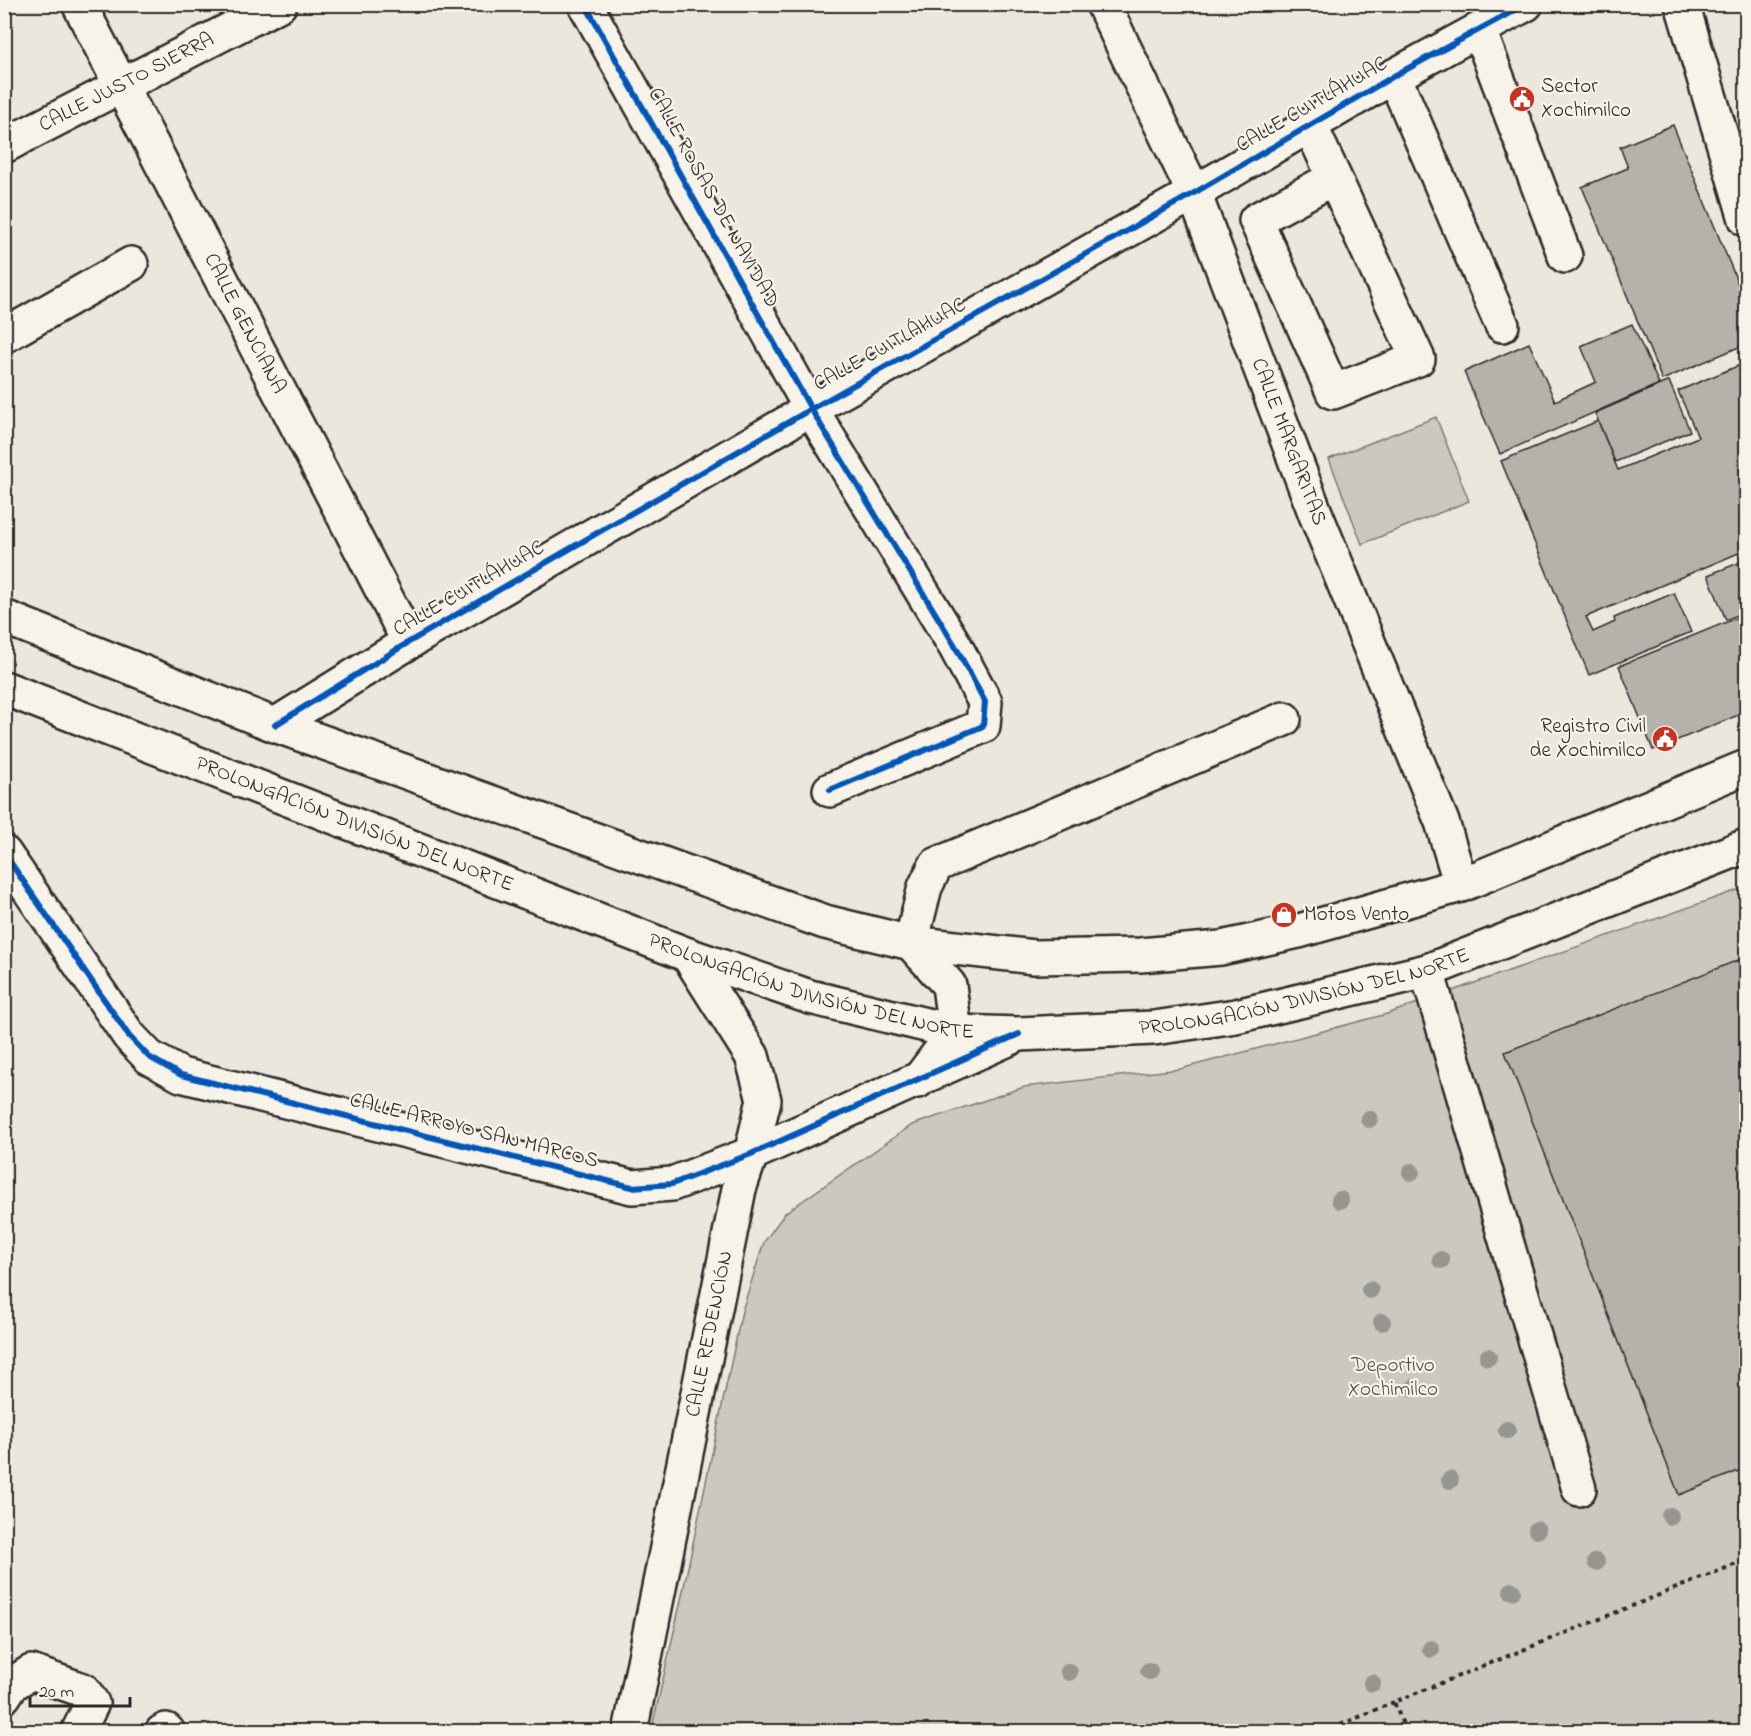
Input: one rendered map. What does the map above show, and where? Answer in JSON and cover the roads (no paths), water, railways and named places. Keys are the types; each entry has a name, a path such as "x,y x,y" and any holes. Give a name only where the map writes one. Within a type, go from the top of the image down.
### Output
{"street":[{"name":"CALLE GENCIANA","path":"79,4 409,642"},
{"name":"CALLE JUSTO SIERRA","path":"4,146 280,4"},
{"name":"CALLE ROSAS DE NAVIDAD","path":"585,4 811,408 954,644 985,702 983,726 830,790"},
{"name":"CALLE MARGARITAS","path":"1103,4 1194,193 1317,515 1442,822 1461,885"},
{"name":"CALLE CUITLÁHUAC","path":"275,725 409,642 811,408 1194,193 1394,76 1526,4"},
{"path":"1682,4 1746,219"},
{"path":"1479,30 1565,256"},
{"path":"1394,76 1502,325"},
{"path":"1310,125 1418,359 1333,392 1256,220 1334,178"},
{"path":"4,336 131,264"},
{"path":"4,617 275,725 825,922 911,943 1035,957 1140,955 1221,948 1299,931 1461,885 1746,767"},
{"name":"PROLONGACIÓN DIVISIÓN DEL NORTE","path":"4,688 688,955 810,997 955,1032 1019,1034 1154,1028 1236,1016 1427,971 1746,846"},
{"path":"911,943 925,887 936,865 1284,719"},
{"name":"CALLE ARROYO SAN MARCOS","path":"4,853 129,1036 149,1057 181,1075 632,1187 672,1184 751,1154 1019,1034"},
{"path":"911,943 949,985 955,1032 918,1081"},
{"name":"CALLE REDENCIÓN","path":"630,1731 739,1190 751,1154 764,1100 752,1056 688,955"},
{"path":"1427,971 1579,1489"},
{"path":"4,1696 11,1685 31,1672 83,1690 92,1703 78,1731"},
{"path":"162,1731 168,1731"}],"place":[{"name":"Sector Xochimilco","path":"1522,99"},
{"name":"Registro Civil de Xochimilco","path":"1665,739"},
{"name":"Motos Vento","path":"1284,915"}],"park label":[{"name":"Deportivo Xochimilco","path":"1393,1378"}]}
